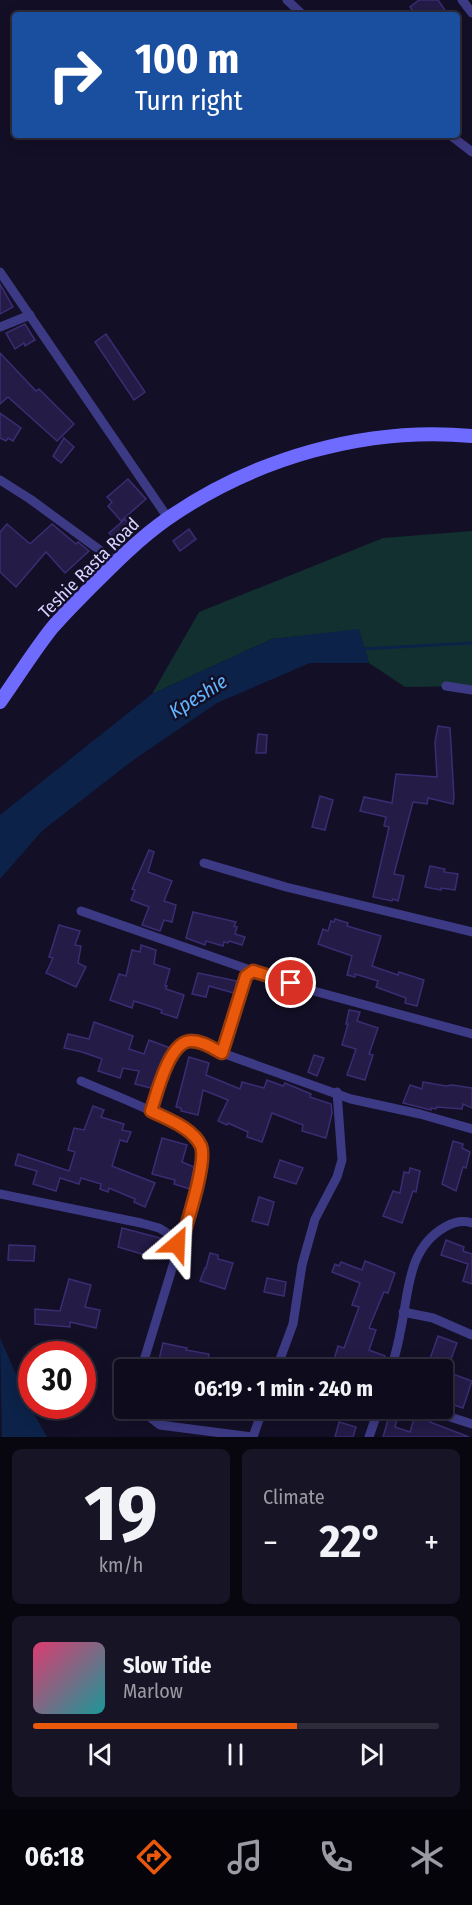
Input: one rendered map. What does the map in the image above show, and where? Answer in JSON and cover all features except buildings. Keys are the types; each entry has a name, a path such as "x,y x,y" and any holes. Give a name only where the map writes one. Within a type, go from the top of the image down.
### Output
{"main road":[{"name":"Teshie Rasta Road","path":"0,702 53,627 116,562 168,518 211,492 285,460 335,445 401,435 472,436"}],"street":[{"path":"287,0 300,12"},
{"path":"462,0 472,13"},
{"path":"454,138 472,152"},
{"path":"0,272 168,518"},
{"path":"0,327 30,315"},
{"path":"0,480 30,498 116,562"},
{"path":"446,686 472,690"},
{"path":"204,863 286,887 472,932"},
{"path":"81,911 310,990 472,1035"},
{"path":"222,1053 246,976 253,971"},
{"path":"151,1111 171,1057 180,1045 189,1041 202,1042 222,1053 337,1092 351,1099 420,1114 472,1129"},
{"path":"81,1081 151,1111 192,1134 201,1147 202,1161 184,1234 174,1237"},
{"path":"280,1359 293,1324 302,1264 315,1219 337,1178 342,1160 337,1092"},
{"path":"0,1194 141,1223 159,1228 174,1237 177,1244 175,1259 144,1359"},
{"path":"394,1359 401,1332 408,1281 417,1256 437,1232 452,1223 467,1221 472,1223"},
{"path":"403,1312 433,1318 472,1335"},
{"path":"453,1418 472,1424"},
{"path":"151,1419 160,1425 253,1437 259,1419"},
{"path":"369,1437 375,1419"}],"green space":[{"path":"472,531 472,686 405,687 369,663 359,630 272,639 152,694 199,612 383,538"}],"water":[{"path":"359,629 369,663 310,663 217,703 132,761 42,831 0,879 0,815 152,694 272,639"},
{"path":"0,1338 18,1378 18,1419 37,1419 47,1437 2,1437"}],"waterway":[{"name":"Kpeshie","path":"361,649 472,643"}],"route":[{"path":"177,1244 174,1237 184,1234 202,1161 201,1147 192,1134 151,1111 171,1057 180,1045 189,1041 202,1042 222,1053 246,976 253,971 291,983"}]}
